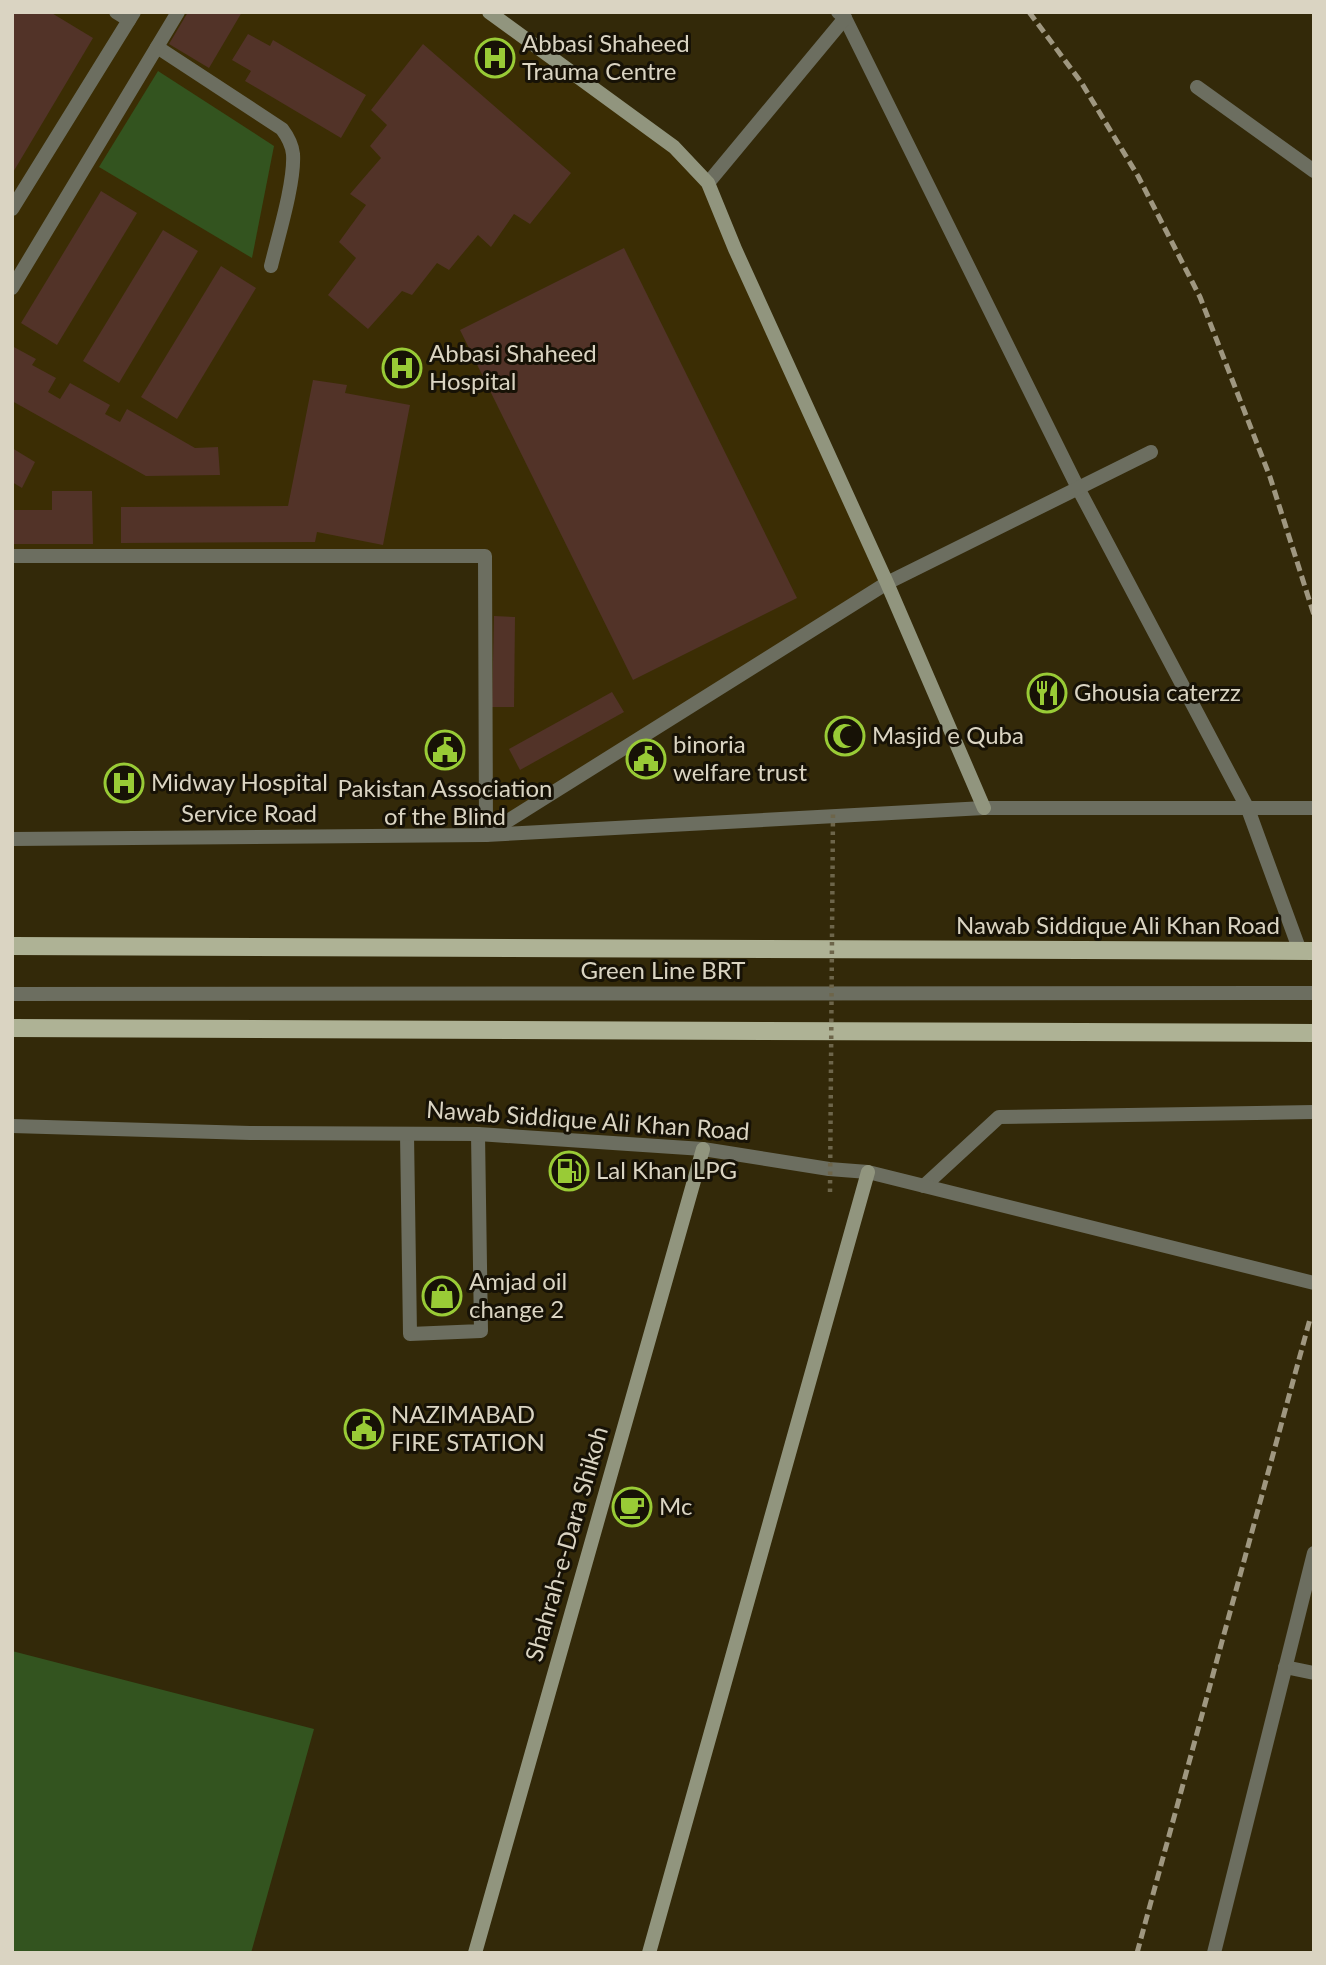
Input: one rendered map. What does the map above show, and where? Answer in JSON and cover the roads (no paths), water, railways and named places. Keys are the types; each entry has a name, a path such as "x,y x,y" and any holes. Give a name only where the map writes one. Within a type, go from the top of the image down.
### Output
{"main road":[{"name":"Nawab Siddique Ali Khan Road","path":"12,946 1307,951"},
{"path":"12,1028 1314,1032"}],"street":[{"path":"12,209 132,16 116,12"},
{"path":"12,288 178,12"},
{"path":"489,12 674,147 708,183 887,583 984,808"},
{"path":"708,183 842,15 1078,488 1248,809 1307,951"},
{"path":"157,47 282,129 290,141 293,155 291,174 271,266"},
{"path":"1197,87 1314,171"},
{"path":"486,835 887,583 1151,452"},
{"path":"12,556 485,556 486,835"},
{"name":"Service Road","path":"12,839 486,835 984,808 1314,808"},
{"name":"Green Line BRT","path":"12,994 1314,993"},
{"path":"923,1186 999,1117 1314,1112"},
{"name":"Nawab Siddique Ali Khan Road","path":"12,1126 250,1133 478,1134 704,1149 829,1169 869,1172 1314,1283"},
{"path":"407,1134 410,1334 481,1331 478,1134"},
{"name":"Shahrah-e-Dara Shikoh","path":"475,1953 704,1149"},
{"path":"649,1953 869,1172"},
{"path":"1214,1953 1314,1553"},
{"path":"1285,1667 1314,1673"}],"railway":[{"path":"1029,12 1081,82 1138,176 1200,297 1270,477 1314,615"},
{"path":"1137,1953 1310,1319"}],"place":[{"name":"Abbasi Shaheed Trauma Centre","path":"495,58"},
{"name":"Abbasi Shaheed Hospital","path":"402,368"},
{"name":"Ghousia caterzz","path":"1047,693"},
{"name":"Masjid e Quba","path":"845,736"},
{"name":"Pakistan Association of the Blind","path":"445,750"},
{"name":"binoria welfare trust","path":"646,759"},
{"name":"Midway Hospital","path":"124,783"},
{"name":"Lal Khan LPG","path":"569,1171"},
{"name":"Amjad oil change 2","path":"442,1296"},
{"name":"NAZIMABAD FIRE STATION","path":"364,1429"},
{"name":"Mc","path":"632,1507"}]}
